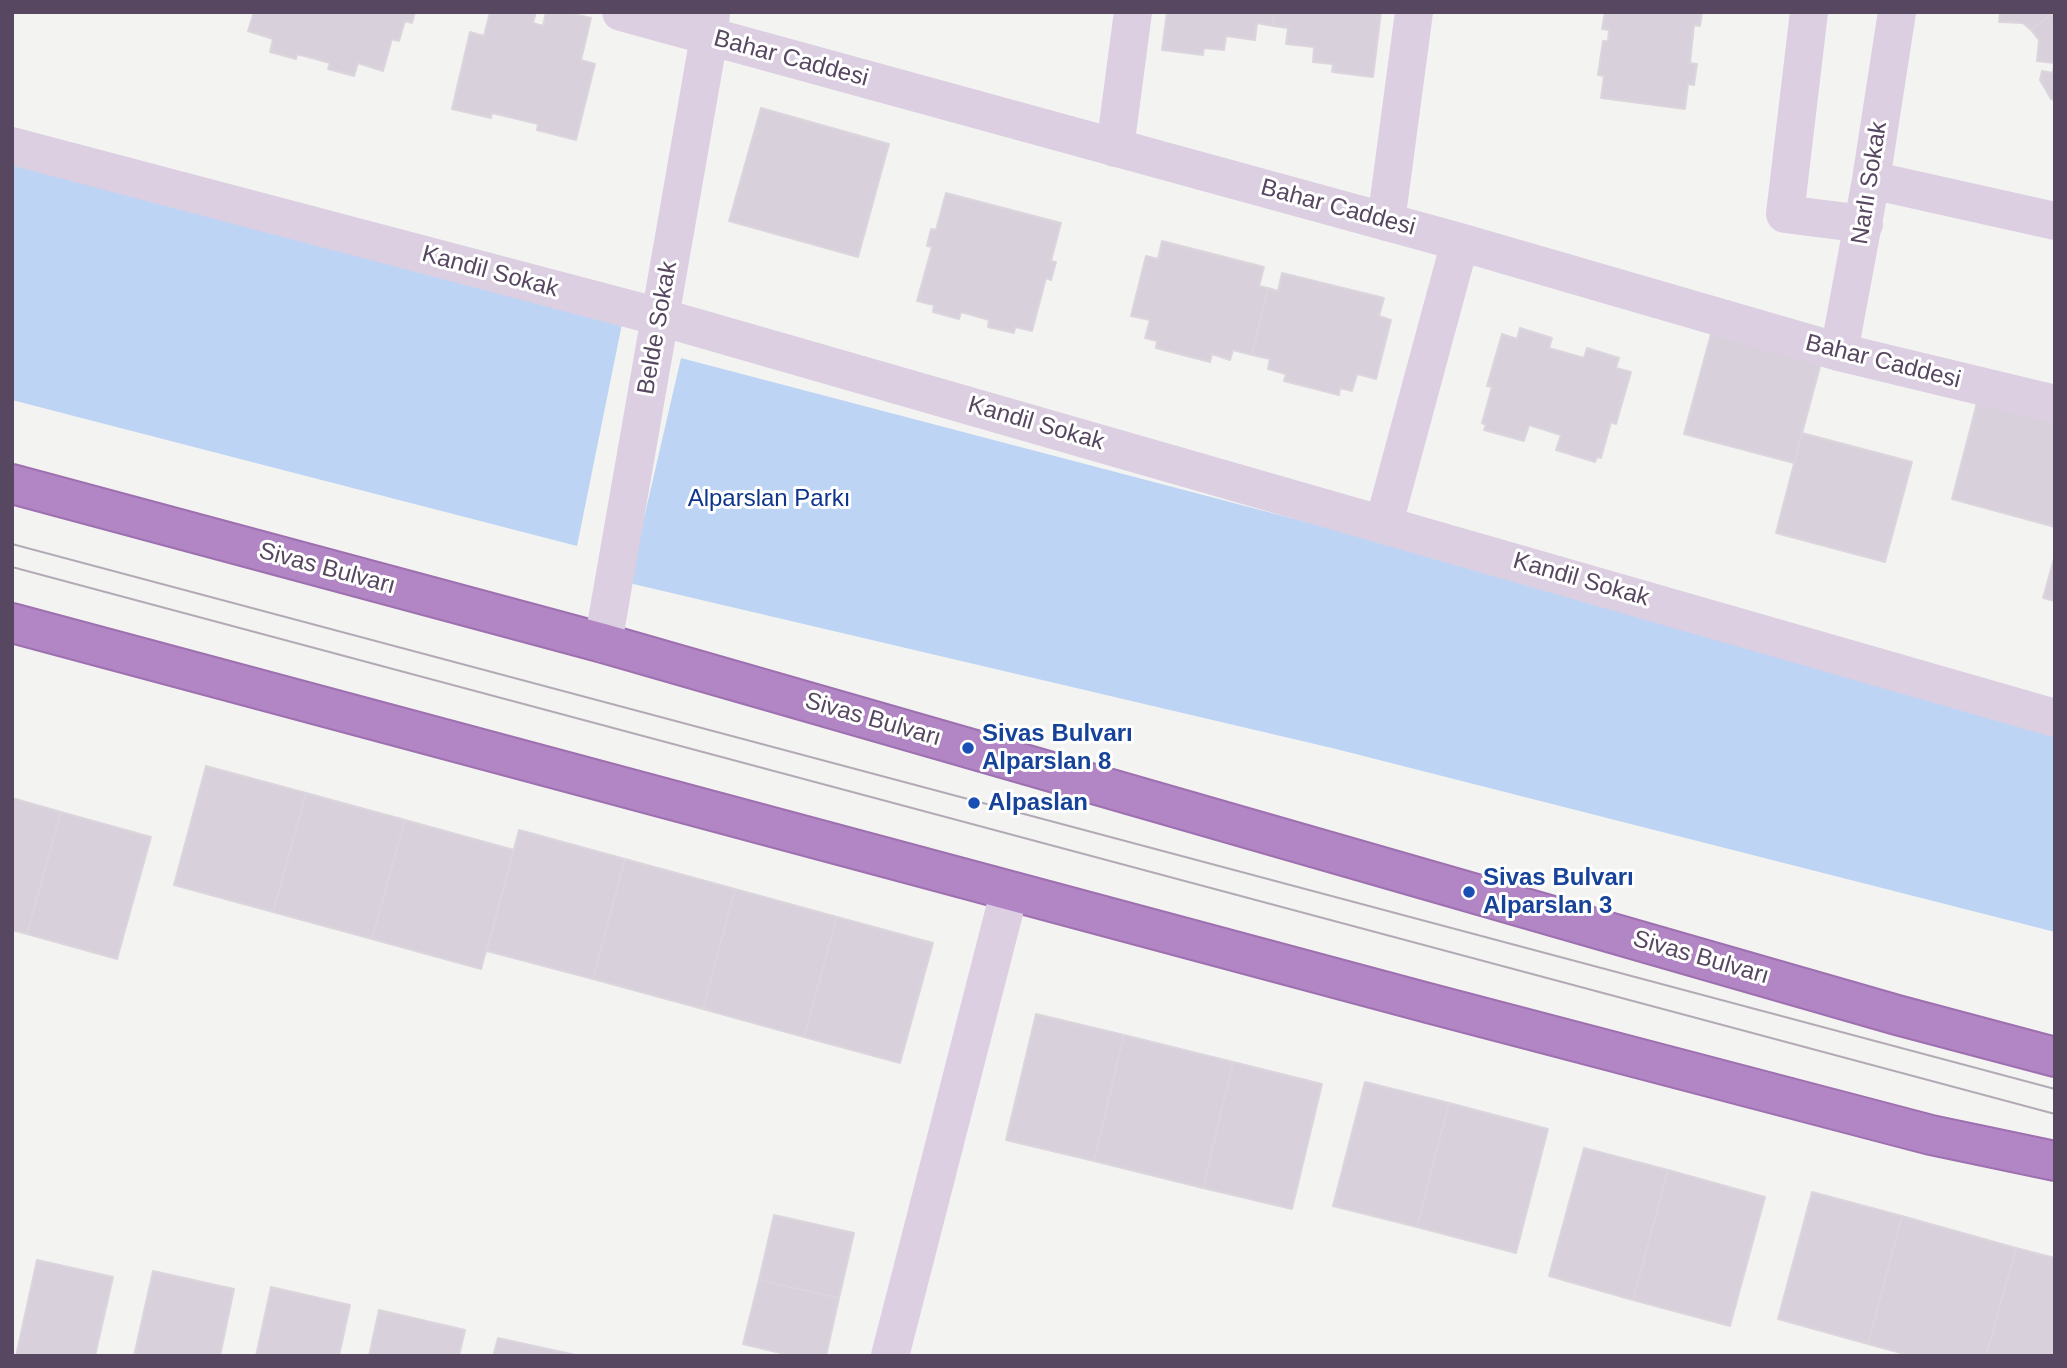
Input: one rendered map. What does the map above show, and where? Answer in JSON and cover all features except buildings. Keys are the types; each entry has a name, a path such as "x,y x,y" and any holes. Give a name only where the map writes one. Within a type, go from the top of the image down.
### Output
{"highway":[{"name":"Sivas Bulvarı","path":"12,484 603,643 1897,1015 2055,1057"},
{"path":"12,623 1009,892 1931,1135 2055,1174"},
{"path":"1897,1015 2055,1044"},
{"path":"1931,1135 2055,1161"}],"street":[{"name":"Bahar Caddesi","path":"621,12 710,24 1115,148 1460,242 1839,352 2055,404"},
{"path":"1115,148 1133,12"},
{"path":"1386,222 1414,12"},
{"path":"1809,12 1785,214 1864,224"},
{"name":"Narlı Sokak","path":"1839,352 1864,224 1897,12"},
{"name":"Belde Sokak","path":"603,643 710,24"},
{"name":"Kandil Sokak","path":"12,146 660,317 1384,523 2055,719"},
{"path":"1871,180 2055,221"},
{"path":"1384,523 1460,242"},
{"path":"890,1356 1009,892"}],"green space":[{"path":"12,164 623,319 577,546 12,400"},
{"name":"Alparslan Parkı","path":"681,358 1779,646 2055,724 2055,932 1336,749 629,583"}],"tram line":[{"path":"12,544 2055,1089"},
{"path":"12,567 2055,1114"}],"place":[{"name":"Sivas Bulvarı Alparslan 8","path":"968,748"},
{"name":"Alpaslan","path":"974,803"},
{"name":"Sivas Bulvarı Alparslan 3","path":"1469,892"}]}
